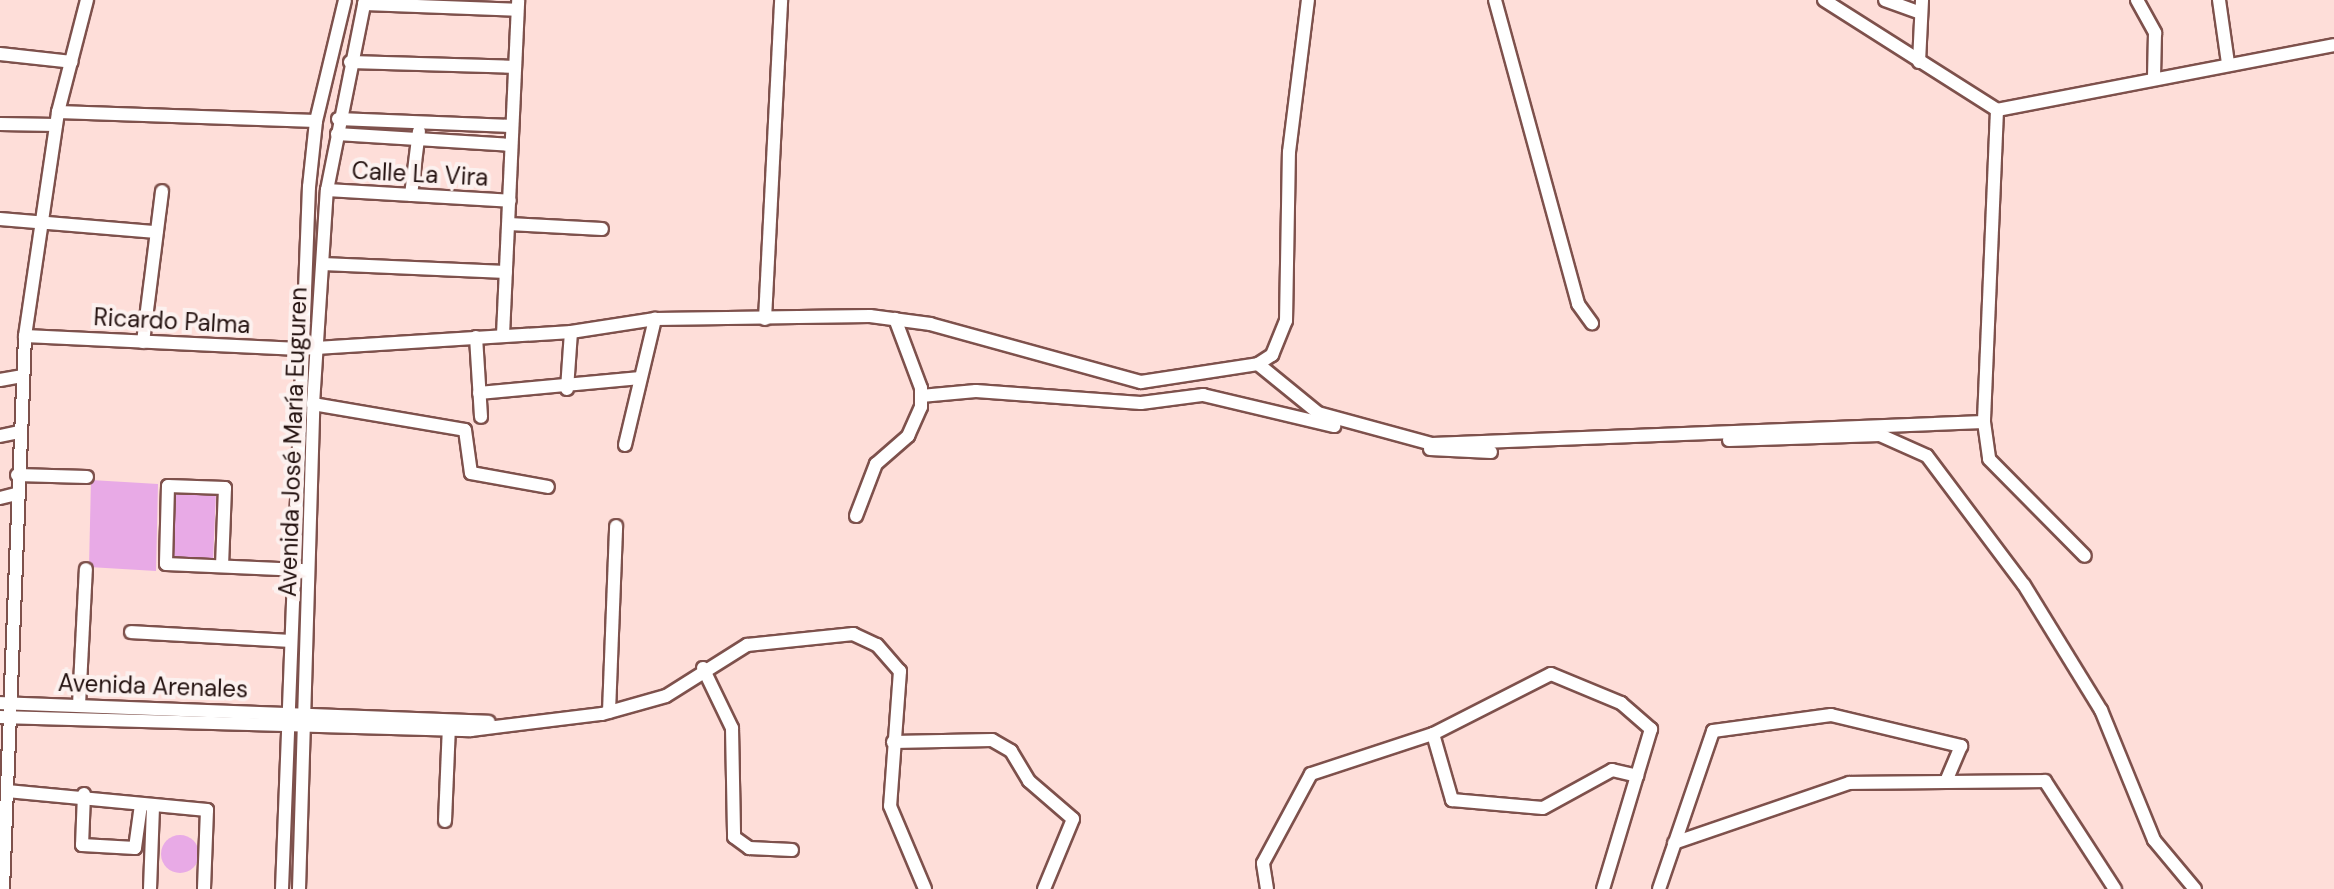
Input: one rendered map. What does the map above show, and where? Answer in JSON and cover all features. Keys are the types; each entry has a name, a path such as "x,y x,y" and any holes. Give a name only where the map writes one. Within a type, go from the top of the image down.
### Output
{"street":[{"path":"3,889 7,791 5,702 25,336 57,119 87,0"},
{"name":"Avenida José María Euguren","path":"282,889 300,349 316,121 345,0"},
{"path":"765,319 781,0"},
{"path":"1308,0 1289,152 1286,321 1272,355 1258,364 1318,413 1432,444 1984,422"},
{"path":"1495,0 1574,290 1592,323"},
{"path":"1824,0 1997,110 2154,76 2334,45"},
{"path":"1885,0 1914,6 1919,62"},
{"path":"2137,0 2155,33 2154,76"},
{"path":"2219,0 2228,63"},
{"path":"365,2 517,5 503,335"},
{"name":"Avenida José María Euguren","path":"299,889 313,404 327,190 338,119 365,2"},
{"path":"0,54 72,62"},
{"path":"350,62 515,67"},
{"path":"1997,110 1984,422 1992,464 2085,556"},
{"path":"0,124 57,119 316,121"},
{"path":"338,119 511,126"},
{"path":"411,195 419,124"},
{"path":"337,134 511,145"},
{"name":"Calle La Vira","path":"327,190 510,201"},
{"path":"143,342 162,191"},
{"path":"0,219 156,232"},
{"path":"509,224 602,229"},
{"path":"323,264 506,272"},
{"path":"625,445 655,319"},
{"name":"Ricardo Palma","path":"25,336 300,349 571,332 655,319 895,319 1127,380 1167,382 1258,364"},
{"path":"856,516 876,464 917,423 921,396 895,319"},
{"path":"567,389 571,332"},
{"path":"476,337 481,417"},
{"path":"0,380 22,376"},
{"path":"479,393 567,389 640,378"},
{"path":"921,396 976,391 1141,403 1203,395 1447,453 1842,434 1906,441 1927,456 2024,585 2101,710 2154,840 2195,889"},
{"path":"313,404 465,430 471,473 548,487"},
{"path":"0,436 19,432"},
{"path":"17,475 87,477"},
{"path":"222,566 225,488 166,489 164,561 222,566 310,570"},
{"path":"0,498 16,494"},
{"path":"609,712 616,526"},
{"path":"0,562 14,558"},
{"path":"79,705 86,569"},
{"path":"445,821 448,724 609,712 666,696 703,668 737,649 785,636 837,631 865,637 900,671 890,806 925,889"},
{"path":"131,632 290,641"},
{"path":"703,668 732,728 734,837 749,848 792,850"},
{"path":"1267,889 1263,863 1304,779 1433,734 1536,680 1563,675 1646,720 1649,740 1603,889"},
{"name":"Avenida Arenales","path":"5,702 286,712 448,724"},
{"path":"1659,889 1713,731 1831,715 1961,746 1946,781"},
{"name":"Avenida Arenales","path":"5,718 304,729 448,724"},
{"path":"1433,734 1452,800 1543,808 1612,770 1637,776"},
{"path":"893,742 992,740 1011,751 1029,781 1073,819 1044,889"},
{"path":"1674,843 1849,783 2050,783 2115,889"},
{"path":"7,791 84,794 147,807 207,810 204,889"},
{"path":"84,794 82,845 135,848 147,807"},
{"path":"147,807 150,889"}],"shaded area":[{"path":"91,480 158,484 156,571 89,567"},
{"path":"171,493 216,493 213,561 171,559"},
{"path":"180,835 194,840 199,854 194,868 180,873 166,868 161,854 166,840"}]}
